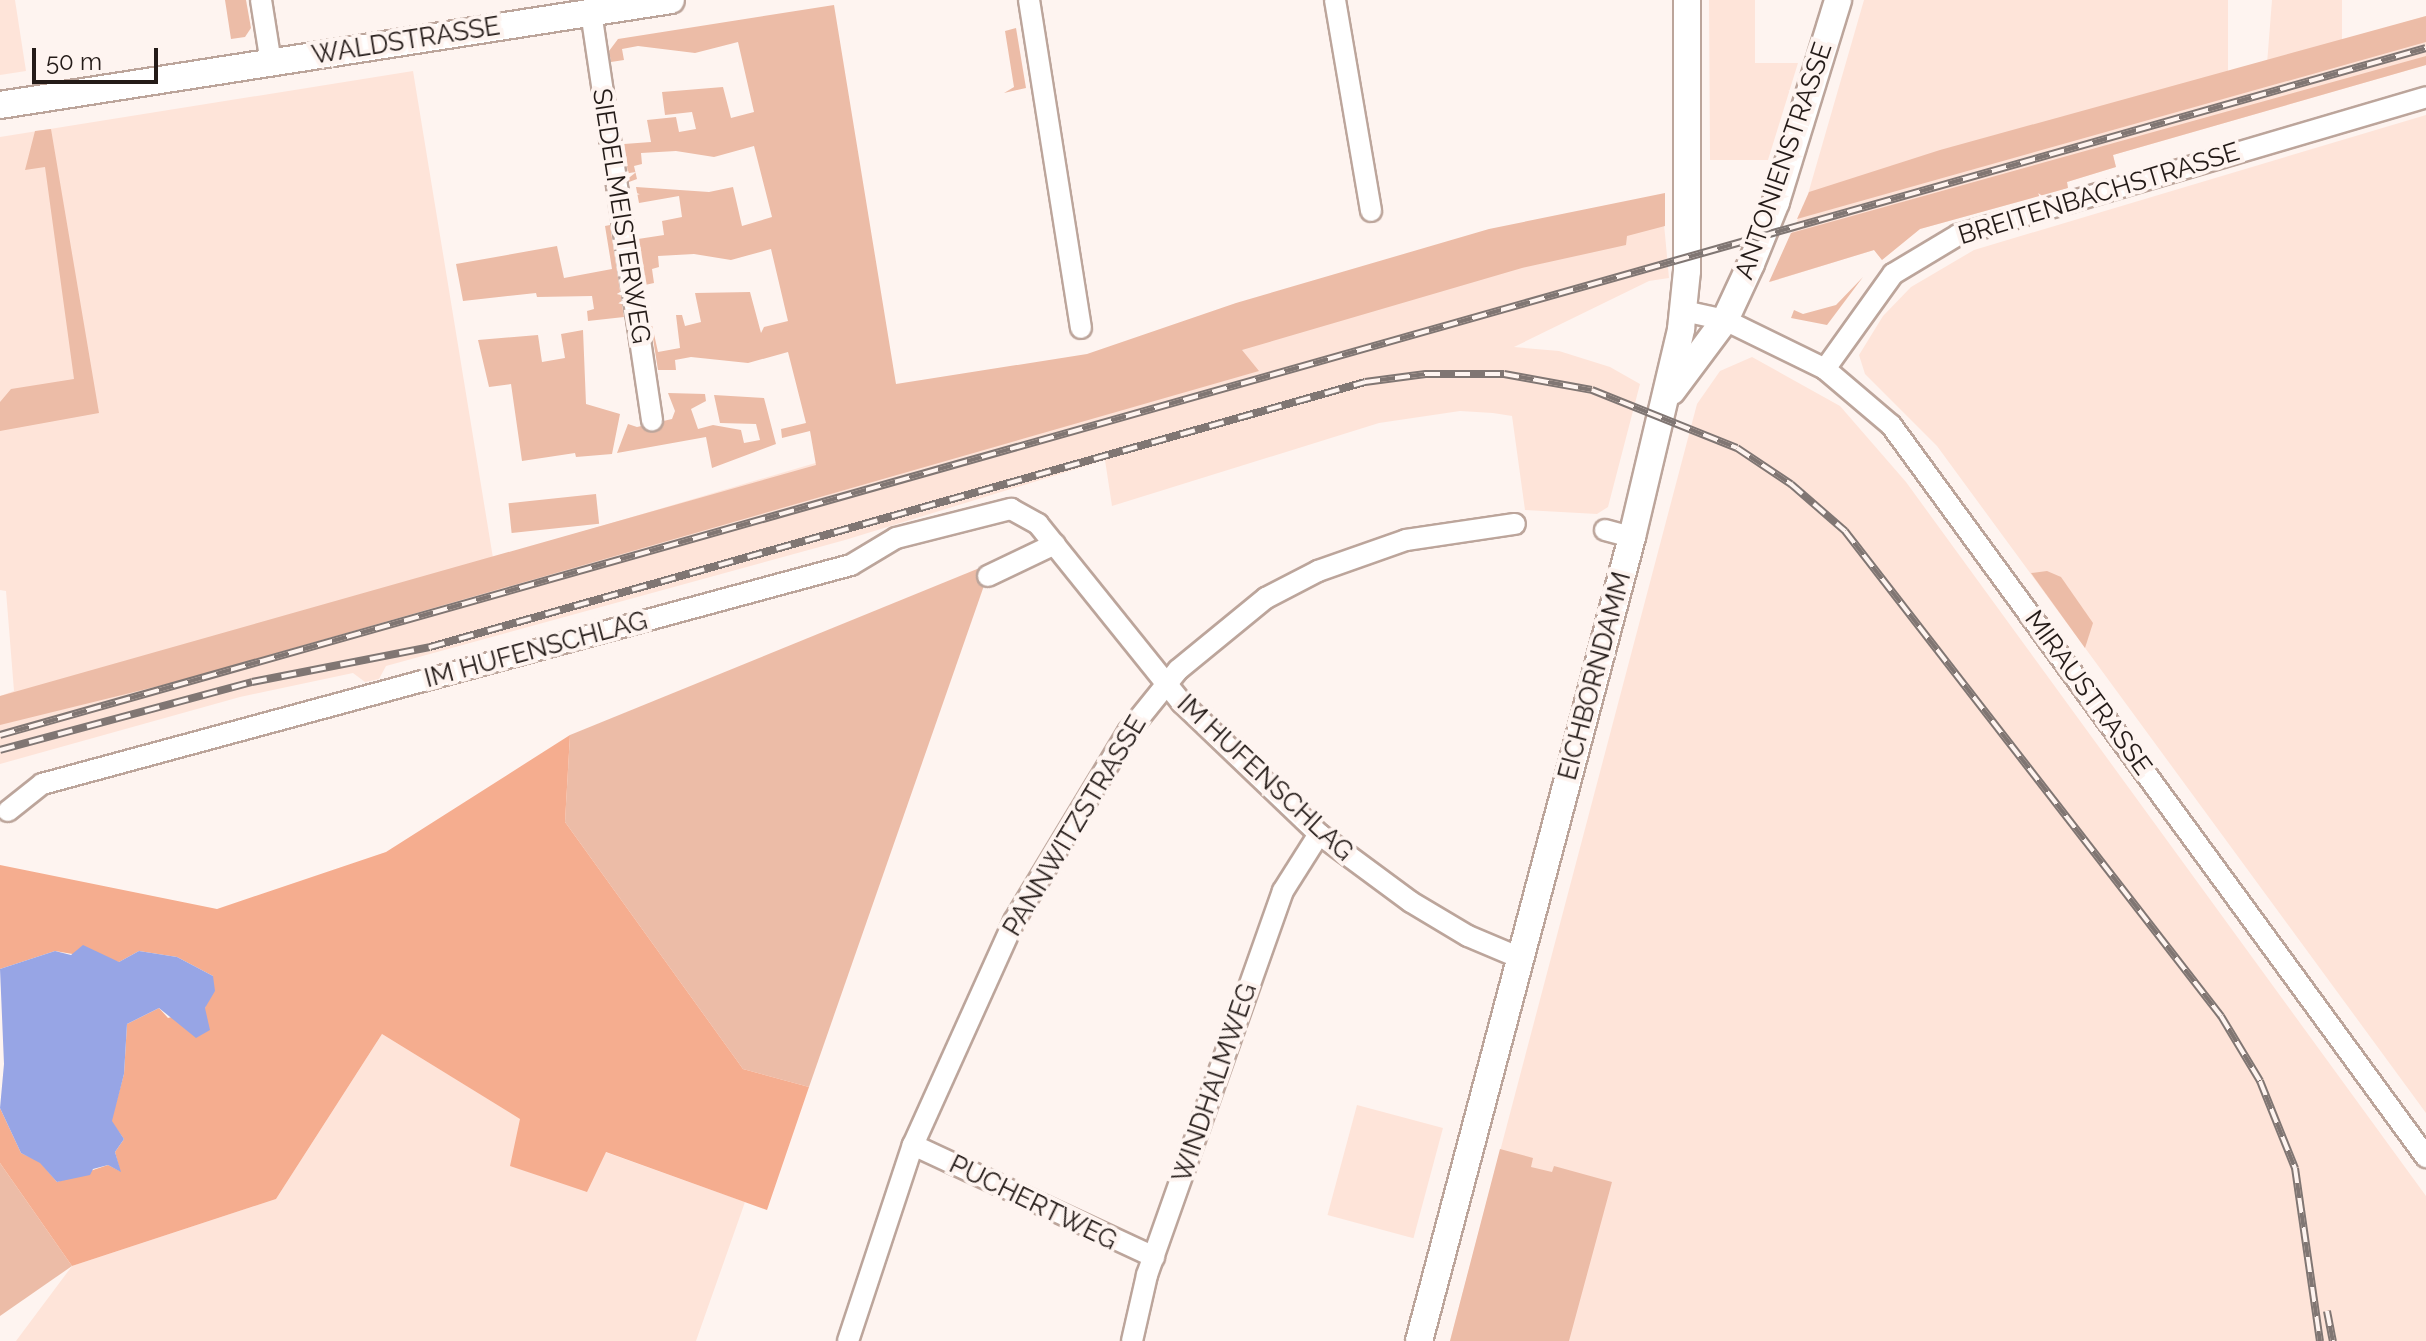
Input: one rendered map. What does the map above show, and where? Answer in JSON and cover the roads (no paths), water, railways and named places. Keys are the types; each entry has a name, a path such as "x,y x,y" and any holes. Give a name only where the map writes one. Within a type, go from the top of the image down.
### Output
{"main road":[{"name":"WALDSTRASSE","path":"0,105 671,0"},
{"name":"EICHBORNDAMM","path":"1419,1341 1668,397 1684,311 1687,0"},
{"name":"ANTONIENSTRASSE","path":"1668,397 1725,320 1776,202 1838,0"}],"street":[{"path":"261,0 271,63"},
{"path":"1029,0 1081,328"},
{"path":"1335,0 1371,211"},
{"name":"SIEDELMEISTERWEG","path":"591,12 652,420"},
{"name":"BREITENBACHSTRASSE","path":"1825,369 1893,274 1958,235 2426,97"},
{"name":"MIRAUSTRASSE","path":"1684,311 1725,320 1825,369 1891,425 1933,478 2426,1157"},
{"name":"IM HUFENSCHLAG","path":"8,811 42,784 851,565 916,533 1011,509 1038,524 1166,684 1319,834 1411,902 1468,936 1520,958"},
{"name":"PANNWITZSTRASSE","path":"848,1341 913,1145 1036,880 1128,732 1166,684 1239,617 1318,571 1406,540 1515,524"},
{"path":"1605,530 1632,537"},
{"path":"988,576 1055,544"},
{"name":"WINDHALMWEG","path":"1132,1341 1154,1257 1283,891 1319,834"},
{"name":"PUCHERTWEG","path":"913,1145 1154,1257"}],"water":[{"path":"83,945 119,962 139,951 177,957 213,976 215,991 205,1008 210,1030 196,1038 159,1008 127,1024 124,1074 112,1121 124,1139 115,1152 121,1172 108,1165 93,1169 90,1175 57,1182 40,1163 21,1153 0,1108 4,1064 0,969 55,951 71,955"}],"railway":[{"path":"0,735 2426,48"},
{"path":"0,750 252,682 430,647 1365,382 1425,374 1504,374 1592,390 1737,448 1791,484 1845,531 2221,1016 2260,1081 2295,1168 2320,1341"},
{"path":"2327,1311 2333,1341"}]}
